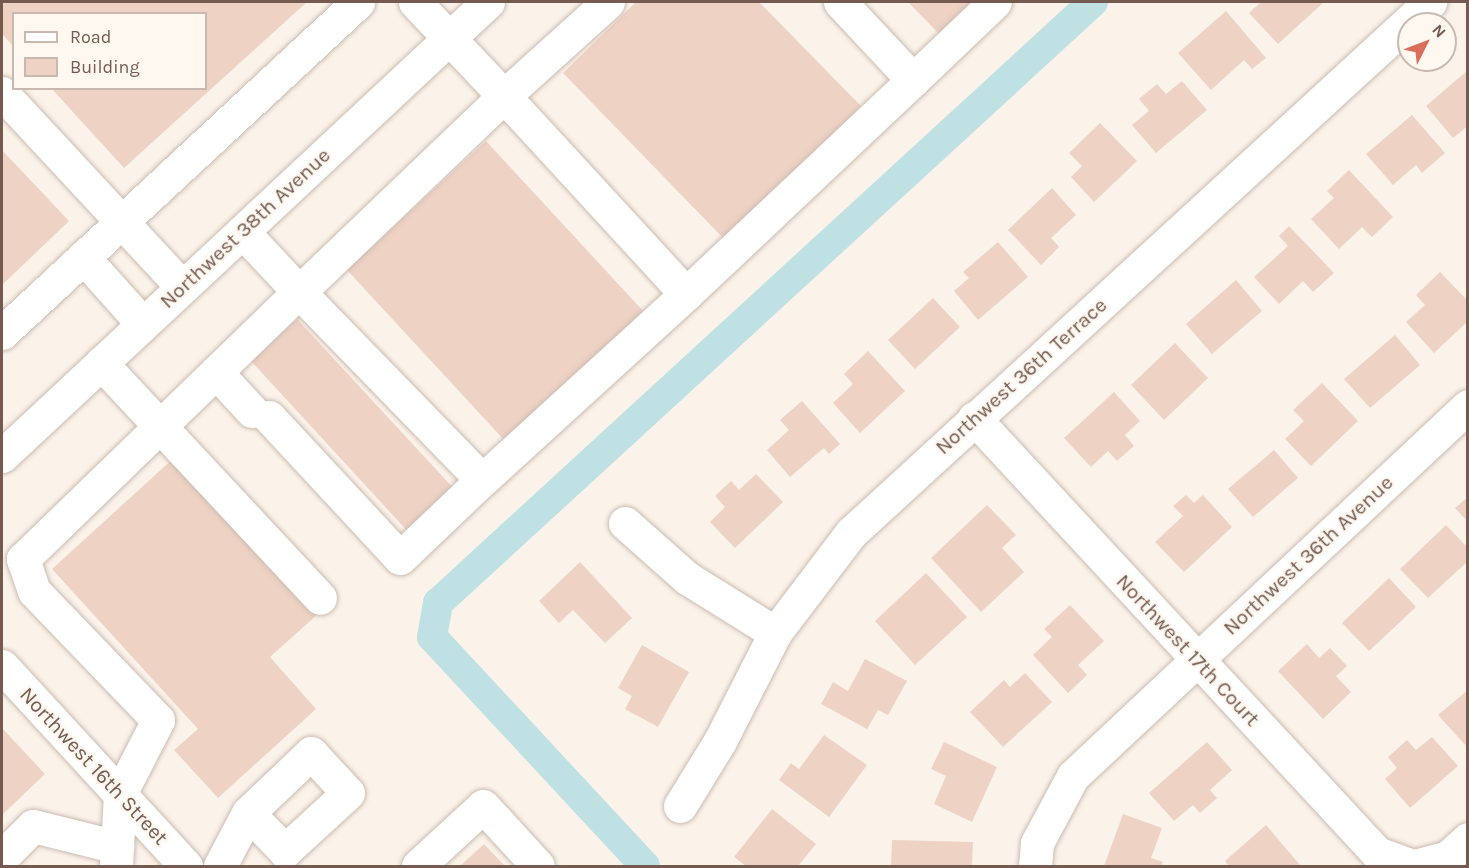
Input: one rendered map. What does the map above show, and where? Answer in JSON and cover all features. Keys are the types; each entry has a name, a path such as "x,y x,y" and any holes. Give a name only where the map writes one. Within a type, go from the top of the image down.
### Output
{"street":[{"path":"2,333 358,2"},
{"path":"415,2 686,294"},
{"name":"Northwest 38th Avenue","path":"2,456 488,2"},
{"path":"2,856 33,826 116,857 120,794 158,720 34,591 23,558 504,96 608,2"},
{"path":"840,2 913,80"},
{"path":"216,372 400,558 686,294 995,2"},
{"name":"Northwest 36th Terrace","path":"680,806 705,770 775,633 851,533 1430,2"},
{"path":"2,93 123,220 182,287"},
{"path":"242,231 482,480"},
{"path":"83,257 143,324"},
{"path":"101,363 321,598"},
{"name":"Northwest 36th Avenue","path":"1036,855 1073,776 1467,406"},
{"name":"Northwest 17th Court","path":"974,418 1195,660 1377,853 1413,867"},
{"path":"625,523 687,578 775,633"},
{"name":"Northwest 16th Street","path":"2,666 186,867"},
{"path":"418,867 483,806 538,867"},
{"path":"220,867 248,813"},
{"path":"1413,867 1448,857 1467,839"}],"building":[{"path":"2,2 307,2 124,168 53,90 207,90 207,12 12,12 12,45 2,34"},
{"path":"636,2 759,2 861,106 725,240 563,73"},
{"path":"908,2 982,2 944,39"},
{"path":"1261,2 1324,2 1278,44 1249,13"},
{"path":"1226,11 1266,58 1252,69 1244,60 1211,90 1178,53"},
{"path":"1468,70 1468,126 1453,138 1426,106"},
{"path":"1182,81 1207,110 1156,153 1132,125 1149,111 1139,99 1157,84 1166,94"},
{"path":"1412,115 1445,153 1422,173 1416,165 1393,185 1366,154"},
{"path":"1100,123 1137,161 1094,202 1071,177 1082,166 1069,153"},
{"path":"486,141 645,313 506,442 347,270"},
{"path":"2,150 69,221 2,285"},
{"path":"1349,170 1393,217 1372,237 1362,227 1339,249 1311,219 1334,198 1327,191"},
{"path":"1052,188 1076,215 1051,238 1059,247 1041,265 1008,230"},
{"path":"1289,226 1334,273 1313,292 1303,281 1279,304 1254,277 1288,246 1279,236"},
{"path":"998,242 1028,277 978,320 954,291 969,278 963,272"},
{"path":"1440,272 1468,301 1468,321 1434,353 1406,322 1425,305 1416,295"},
{"path":"1236,280 1262,311 1212,354 1186,324"},
{"path":"933,298 960,327 915,369 888,340"},
{"path":"297,319 457,492 411,535 251,361"},
{"path":"1395,335 1420,365 1370,408 1344,379"},
{"path":"1175,343 1208,378 1164,420 1131,385"},
{"path":"868,351 905,391 860,433 833,403 853,384 844,374"},
{"path":"1322,383 1358,421 1311,466 1285,439 1304,421 1293,410"},
{"path":"1114,392 1140,421 1125,435 1134,446 1117,461 1108,451 1091,467 1064,438"},
{"path":"802,401 840,444 829,454 824,448 790,477 767,450 789,430 780,420"},
{"path":"1274,450 1298,478 1253,517 1228,489"},
{"path":"176,456 319,613 270,657 316,709 218,798 174,750 198,729 52,569"},
{"path":"756,474 783,502 735,548 710,522 725,507 715,496 731,481 739,490"},
{"path":"1186,495 1194,503 1203,495 1232,527 1184,572 1155,542 1183,516 1173,506"},
{"path":"1468,497 1468,522 1455,508"},
{"path":"987,505 1016,535 1002,548 1024,572 981,612 931,558"},
{"path":"1446,525 1468,548 1468,561 1428,598 1400,569"},
{"path":"580,562 632,618 605,643 573,610 559,623 539,601"},
{"path":"926,573 967,617 915,665 875,621"},
{"path":"1389,578 1416,607 1369,651 1342,623"},
{"path":"1070,605 1104,641 1078,665 1087,675 1068,693 1033,655 1052,637 1044,629"},
{"path":"1307,644 1319,658 1330,648 1347,666 1336,676 1351,692 1323,719 1278,671"},
{"path":"642,645 689,672 658,727 625,709 632,696 618,688"},
{"path":"865,659 907,681 888,715 878,710 867,729 821,704 833,682 848,691"},
{"path":"1025,673 1052,702 1003,747 970,712 1004,680 1010,687"},
{"path":"1468,690 1468,748 1438,715"},
{"path":"2,728 45,774 2,815"},
{"path":"824,735 867,765 829,817 779,780 791,763 799,769"},
{"path":"1432,737 1458,766 1410,808 1385,779 1397,768 1388,757 1407,740 1416,750"},
{"path":"944,742 997,767 972,822 934,804 946,776 931,769"},
{"path":"1207,742 1232,770 1210,790 1217,798 1200,813 1193,805 1174,821 1149,793"},
{"path":"772,809 816,844 798,866 746,866 734,857"},
{"path":"1123,814 1162,828 1151,858 1163,862 1161,866 1104,866"},
{"path":"1266,825 1301,866 1229,866 1225,861"},
{"path":"892,840 973,842 972,866 891,866"},
{"path":"484,844 505,866 460,866"}],"waterway":[{"path":"645,866 432,637 438,603 1093,2"}]}
